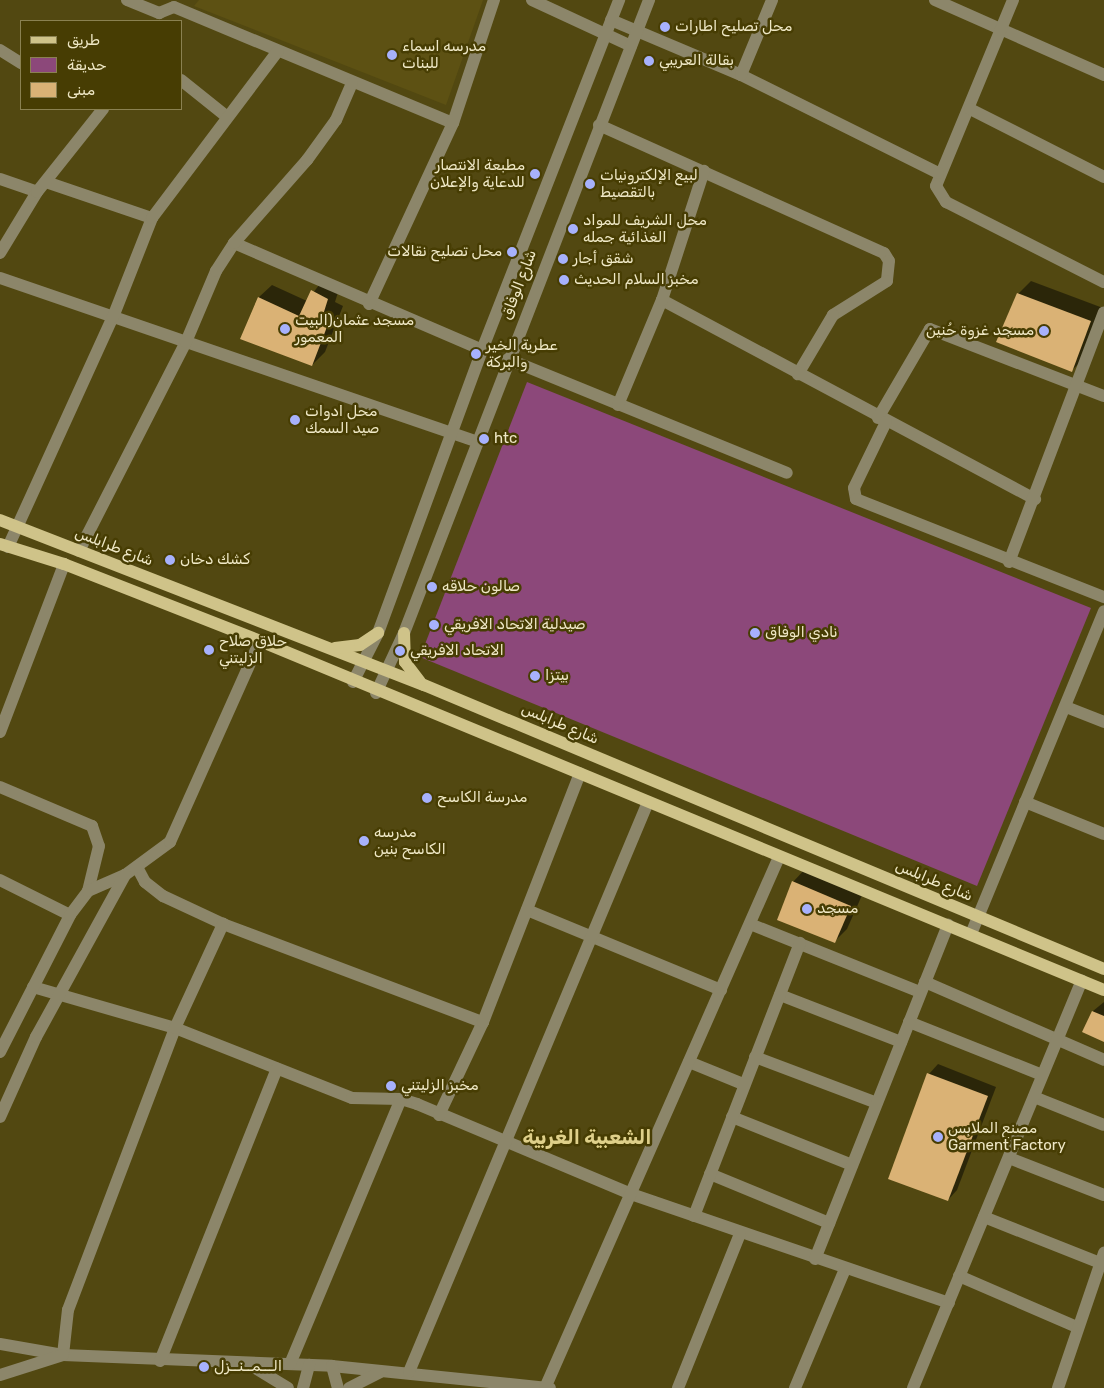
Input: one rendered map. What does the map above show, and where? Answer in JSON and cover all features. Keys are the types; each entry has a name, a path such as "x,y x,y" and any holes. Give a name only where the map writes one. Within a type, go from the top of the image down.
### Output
{"main road":[{"name":"شارع طرابلس","path":"0,520 17,525 79,551 424,685 1104,968"},
{"path":"4,546 64,564 260,641 376,693 580,773 1104,990"},
{"path":"327,647 349,648 378,633"},
{"path":"404,633 405,662 424,685"}],"street":[{"path":"127,0 157,17 176,4 352,84 453,123"},
{"path":"369,304 453,123 494,0"},
{"path":"532,0 631,46"},
{"name":"شارع الوفاق","path":"353,682 378,633 482,350 619,0"},
{"name":"شارع الوفاق","path":"376,693 404,633 508,359 649,0"},
{"path":"741,75 772,0"},
{"path":"935,0 1104,75"},
{"path":"1013,0 970,109 938,173 936,186 946,202 1104,282"},
{"path":"611,20 741,75 938,173"},
{"path":"0,50 20,62"},
{"path":"4,546 17,525 113,317 152,218 226,116 278,51"},
{"path":"182,81 226,116"},
{"path":"79,551 186,342 207,288 234,243 307,160 336,120 352,84"},
{"path":"970,109 1104,177"},
{"path":"0,253 41,187 102,110"},
{"path":"599,125 884,253 889,261 887,281 834,315 798,374"},
{"path":"618,405 662,300 704,171"},
{"path":"0,179 41,187 152,218"},
{"path":"234,243 369,304 482,350"},
{"path":"0,278 478,442"},
{"path":"662,300 882,420 1035,499"},
{"path":"1010,562 1104,312"},
{"path":"1104,396 930,329 882,420 853,496 1010,562 1104,597"},
{"path":"508,359 786,473"},
{"path":"0,732 64,564"},
{"path":"971,934 1104,611"},
{"path":"88,891 125,875 162,851 177,829 260,641"},
{"path":"1066,707 1104,722"},
{"path":"439,1115 483,1022 580,773"},
{"path":"0,787 92,826 99,846 88,891 70,915 0,1052"},
{"path":"409,1372 589,938 648,802"},
{"path":"1025,802 1104,834"},
{"path":"546,1388 779,857"},
{"path":"138,867 145,882 163,896 223,924 483,1022"},
{"path":"0,1117 59,994 125,875"},
{"path":"0,880 70,915"},
{"path":"527,910 589,938 721,990"},
{"path":"63,1355 68,1310 175,1028 223,924"},
{"path":"750,924 922,987 1104,1060"},
{"path":"815,1259 948,924"},
{"path":"694,1216 743,1084 800,943"},
{"path":"913,1388 1082,981"},
{"path":"33,987 175,1028 352,1098 401,1100 631,1194 740,1234 948,1303"},
{"path":"780,995 901,1042"},
{"path":"909,1022 1042,1075"},
{"path":"755,1057 876,1104"},
{"path":"689,1062 743,1084"},
{"path":"160,1361 277,1069"},
{"path":"1034,1097 1104,1125"},
{"path":"290,1364 401,1100"},
{"path":"732,1117 852,1165"},
{"path":"1008,1158 1104,1195"},
{"path":"710,1174 829,1223"},
{"path":"984,1217 1102,1258 1077,1327 1058,1388"},
{"path":"678,1388 740,1234"},
{"path":"795,1388 845,1269"},
{"path":"959,1276 1077,1327"},
{"path":"0,1344 63,1355 160,1361 332,1366 409,1372 550,1388"},
{"path":"0,1375 63,1355"},
{"path":"235,1362 260,1369 288,1388"},
{"path":"303,1388 310,1365"},
{"path":"332,1366 338,1388"},
{"path":"349,1388 382,1371"}],"shaded area":[{"name":"مدرسه اسماء للبنات","path":"199,0 483,0 446,105 194,6"}],"green space":[{"name":"نادي الوفاق","path":"527,382 1091,608 977,886 420,657"}],"building":[{"name":"مسجد عثمان(البيت المعمور","path":"311,290 328,299 323,315 330,319 312,366 240,339 258,297 299,316"},
{"name":"مسجد غزوة حُنين","path":"1017,293 1091,321 1072,372 996,342"},
{"path":"792,881 851,906 835,943 777,920"},
{"path":"1092,1011 1104,1016 1104,1042 1082,1032"},
{"name":"مصنع الملابس Garment Factory","path":"927,1073 988,1096 948,1201 888,1179"}],"place":[{"name":"محل تصليح اطارات","path":"665,27"},
{"name":"مدرسه اسماء للبنات","path":"392,55"},
{"name":"بقالة العريبي","path":"649,61"},
{"name":"مطبعة الانتصار للدعاية والإعلان","path":"535,174"},
{"name":"لبيع الإلكترونيات بالتقصيط","path":"590,184"},
{"name":"محل الشريف للمواد الغذائية جمله","path":"573,229"},
{"name":"محل تصليح نقالات","path":"512,252"},
{"name":"شقق أجار","path":"563,259"},
{"name":"مخبز السلام الحديث","path":"564,280"},
{"name":"مسجد عثمان(البيت المعمور","path":"285,329"},
{"name":"مسجد غزوة حُنين","path":"1044,331"},
{"name":"عطرية الخير والبركة","path":"476,354"},
{"name":"محل ادوات صيد السمك","path":"295,420"},
{"name":"htc","path":"484,439"},
{"name":"كشك دخان","path":"170,560"},
{"name":"صالون حلاقه","path":"432,587"},
{"name":"صيدلية الاتحاد الافريقي","path":"434,625"},
{"name":"نادي الوفاق","path":"755,633"},
{"name":"حلاق صلاح الزليتني","path":"209,650"},
{"name":"الاتحاد الافريقي","path":"400,651"},
{"name":"بيتزا","path":"535,676"},
{"name":"مدرسة الكاسح","path":"427,798"},
{"name":"مدرسه الكاسح بنين","path":"364,841"},
{"name":"مسجد","path":"807,909"},
{"name":"مخبز الزليتني","path":"391,1086"},
{"name":"مصنع الملابس Garment Factory","path":"938,1137"},
{"name":"الـــمــنــزل","path":"204,1367"}],"district":[{"name":"الشعبية الغربية","path":"587,1137"}]}
